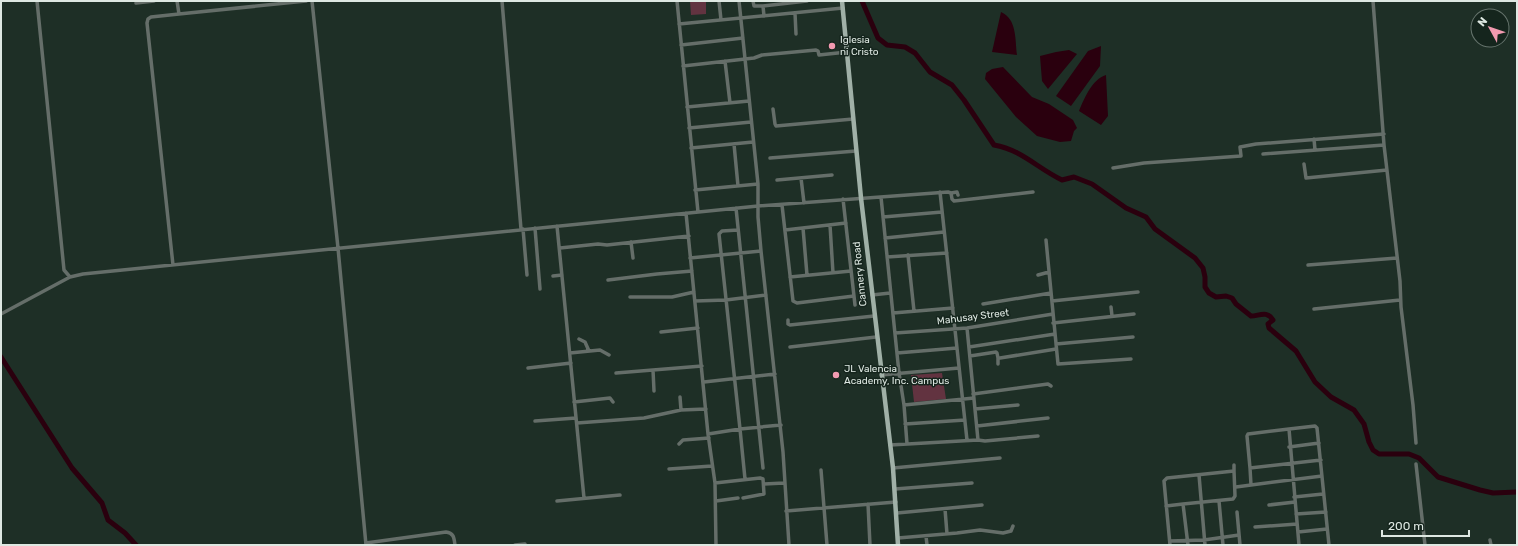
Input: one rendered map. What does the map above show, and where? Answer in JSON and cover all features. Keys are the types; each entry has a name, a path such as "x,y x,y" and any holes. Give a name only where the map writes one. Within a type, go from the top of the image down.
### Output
{"main road":[{"name":"Cannery Road","path":"842,1 876,337 893,468 898,545"}],"street":[{"path":"37,1 64,270 70,277"},
{"path":"136,3 154,1"},
{"path":"177,1 179,14"},
{"path":"173,265 147,23 148,20 150,17 306,1"},
{"path":"312,1 338,248 366,544 446,532 453,536 455,545"},
{"path":"502,1 527,275"},
{"path":"677,1 698,212"},
{"path":"719,1 721,20"},
{"path":"740,1 758,184 761,251 780,425 789,545"},
{"path":"753,1 754,6 807,1"},
{"path":"1373,1 1384,145 1416,443"},
{"path":"763,6 764,16"},
{"path":"679,24 843,8"},
{"path":"795,13 796,34"},
{"path":"681,45 743,38"},
{"path":"683,66 754,58 762,55 816,50 818,50 819,55 847,52"},
{"path":"725,62 730,103"},
{"path":"687,107 749,101"},
{"path":"773,109 776,126 853,120"},
{"path":"689,128 751,122"},
{"path":"1242,162 1240,147 1267,143 1384,134"},
{"path":"1314,140 1315,150"},
{"path":"691,148 753,142"},
{"path":"734,144 738,186"},
{"path":"1263,154 1384,145"},
{"path":"770,158 856,151"},
{"path":"1113,168 1151,163 1241,156"},
{"path":"1304,164 1306,178 1387,170"},
{"path":"777,180 832,175"},
{"path":"802,178 804,203"},
{"path":"696,190 758,184"},
{"path":"1,314 70,277 83,274 758,206 940,192 957,192 958,195"},
{"path":"940,192 967,440"},
{"path":"951,193 954,201 1033,192"},
{"path":"880,197 899,373 904,405 907,444"},
{"path":"843,199 854,305"},
{"path":"782,205 792,300 795,302 854,296"},
{"path":"736,208 763,468"},
{"path":"883,217 942,212"},
{"path":"686,213 704,382 708,436 715,483 716,545"},
{"path":"785,230 846,223"},
{"path":"830,225 833,273"},
{"path":"557,226 584,498"},
{"path":"535,228 540,289"},
{"path":"803,228 807,275"},
{"path":"738,230 722,231 719,233 745,479"},
{"path":"885,238 944,232"},
{"path":"560,248 689,236"},
{"path":"1046,240 1054,334 1059,365 1131,359"},
{"path":"631,242 633,258"},
{"path":"690,258 761,251"},
{"path":"887,257 946,253"},
{"path":"908,255 914,311"},
{"path":"1308,265 1397,258"},
{"path":"608,280 692,271"},
{"path":"790,277 851,271"},
{"path":"1038,275 1049,272"},
{"path":"554,276 562,275"},
{"path":"630,297 672,297 694,292"},
{"path":"1052,301 1138,292"},
{"path":"872,295 890,293"},
{"path":"983,304 1051,293"},
{"path":"695,301 726,300 766,295"},
{"path":"1314,309 1400,300"},
{"path":"1111,307 1112,316"},
{"path":"893,313 952,308"},
{"name":"Mahusay Street","path":"895,333 967,328 1053,314"},
{"path":"1054,323 1134,314"},
{"path":"788,320 788,324 790,325 874,316"},
{"path":"660,332 698,328"},
{"path":"967,328 978,440"},
{"path":"969,347 1054,334"},
{"path":"790,347 876,337"},
{"path":"1056,344 1133,337"},
{"path":"579,339 585,342 589,351"},
{"path":"897,353 957,348"},
{"path":"570,353 600,350 609,355"},
{"path":"998,358 1056,350"},
{"path":"970,356 996,352 998,364"},
{"path":"528,368 570,363"},
{"path":"616,373 702,366"},
{"path":"881,375 959,368"},
{"path":"653,370 654,392"},
{"path":"704,382 774,374"},
{"path":"904,405 963,400 974,396 1048,384 1051,386"},
{"path":"680,397 681,410"},
{"path":"574,402 610,398 613,402"},
{"path":"975,410 1018,405"},
{"path":"577,423 644,418 681,410 706,408"},
{"path":"535,421 576,418"},
{"path":"977,426 1048,418"},
{"path":"905,424 965,420"},
{"path":"679,444 683,440 740,429 780,425"},
{"path":"1251,485 1248,434 1315,426 1317,428 1319,443 1329,545"},
{"path":"1289,429 1299,545"},
{"path":"890,445 967,440 985,441 1038,436"},
{"path":"1290,447 1319,443"},
{"path":"893,468 1000,458"},
{"path":"1250,468 1321,460"},
{"path":"1416,464 1425,545"},
{"path":"1166,506 1219,501 1234,498 1236,487 1234,465"},
{"path":"668,469 712,466"},
{"path":"821,470 827,545"},
{"path":"1234,471 1165,479 1166,506 1170,543 1187,543 1239,535"},
{"path":"1199,475 1205,545"},
{"path":"1236,487 1322,476"},
{"path":"715,483 760,478 764,481 765,492 763,495 743,498"},
{"path":"764,484 784,482"},
{"path":"895,489 972,483"},
{"path":"1294,497 1323,494"},
{"path":"557,501 620,495"},
{"path":"716,501 738,498"},
{"path":"1219,501 1223,545"},
{"path":"786,511 896,502"},
{"path":"1269,505 1295,502"},
{"path":"868,504 870,545"},
{"path":"897,513 982,504"},
{"path":"1183,504 1187,543"},
{"path":"945,509 947,534"},
{"path":"1238,512 1240,545"},
{"path":"1296,514 1326,512"},
{"path":"1255,527 1297,524"},
{"path":"898,538 983,530 1004,533 1011,530 1013,526"},
{"path":"1298,532 1327,529"},
{"path":"926,536 927,545"},
{"path":"1490,540 1491,545"},
{"path":"515,545 525,544"}],"shaded area":[{"path":"690,1 706,1 706,14 691,15"},
{"path":"1001,12 1010,19 1013,24 1017,55 992,52"},
{"path":"1101,46 1100,66 1071,106 1056,96 1088,51"},
{"path":"1069,50 1077,54 1048,89 1042,81 1040,56"},
{"path":"1003,67 1032,97 1049,104 1073,120 1077,128 1074,131 1071,141 1060,142 1037,136 1016,117 985,79 986,73 992,69"},
{"path":"1106,75 1108,116 1101,125 1079,111 1086,95 1093,85 1101,77"},
{"path":"942,373 946,399 914,402 911,375"}],"waterway":[{"path":"862,1 878,38 887,45 905,47 915,53 930,72 952,85 964,100 994,145 1004,147 1021,155 1062,180 1074,177 1092,184 1126,208 1146,217 1155,229 1195,258 1203,268 1205,287 1209,293 1216,297 1226,296 1232,298 1236,304 1251,316 1266,314 1271,317 1273,320 1268,324 1269,328 1296,351 1315,382 1331,397 1354,410 1364,424 1373,450 1379,454 1409,454 1419,458 1438,477 1480,490 1493,493 1517,492"},
{"path":"1,357 72,468 102,503 108,520 125,533 136,545"}],"place":[{"name":"Iglesia ni Cristo","path":"832,46"},
{"name":"JL Valencia Academy, Inc. Campus","path":"836,375"}]}
